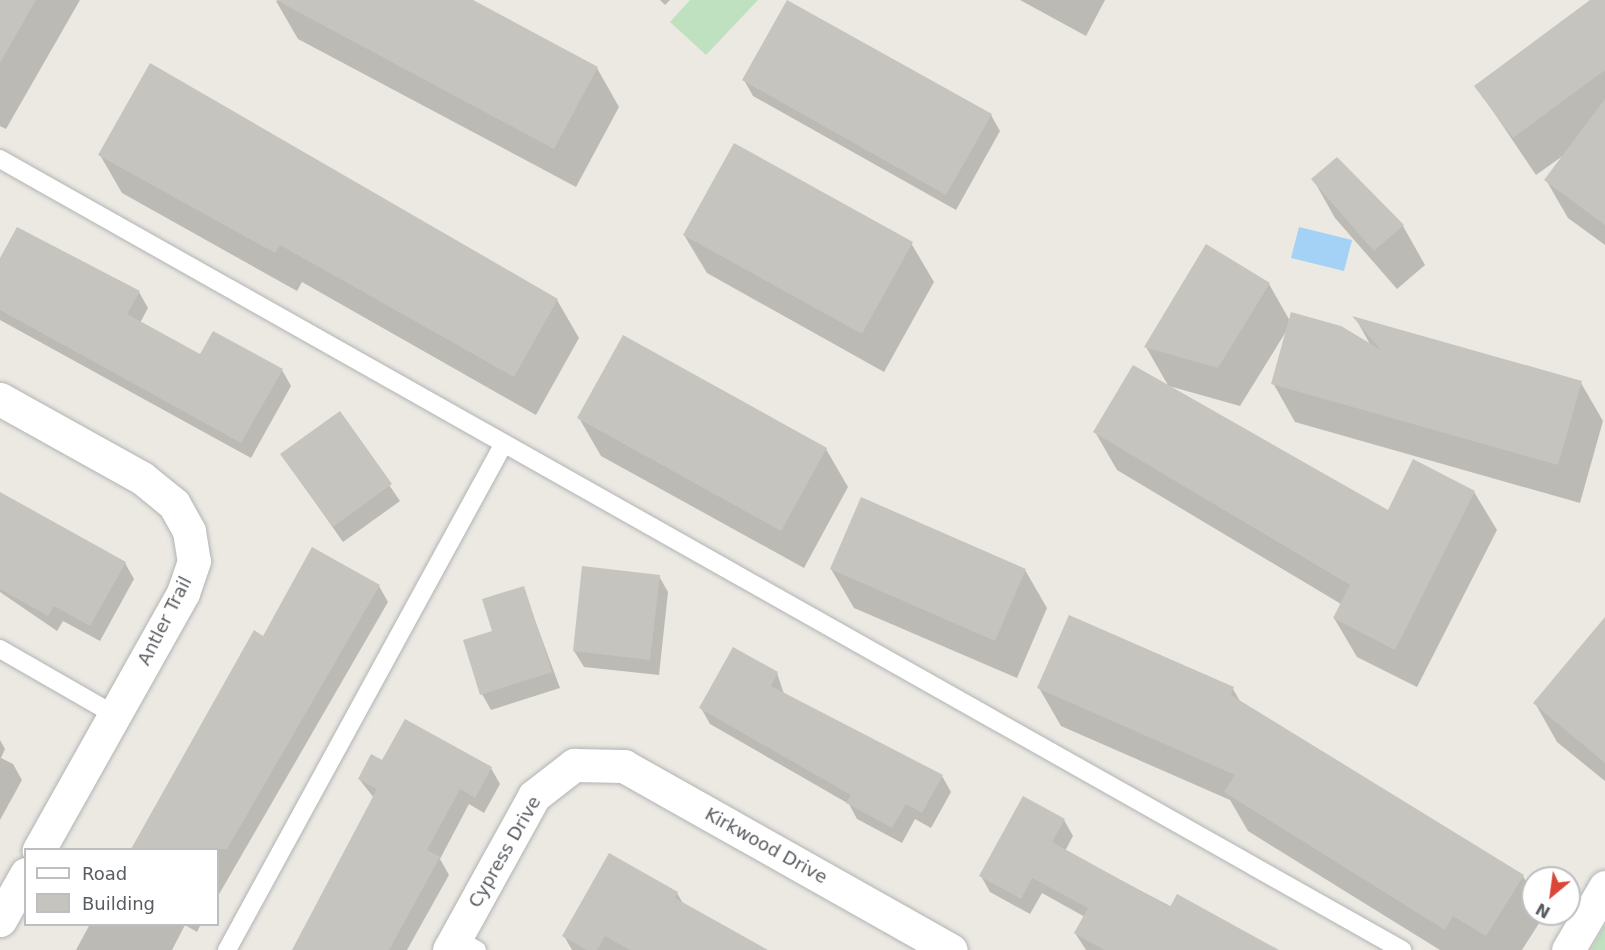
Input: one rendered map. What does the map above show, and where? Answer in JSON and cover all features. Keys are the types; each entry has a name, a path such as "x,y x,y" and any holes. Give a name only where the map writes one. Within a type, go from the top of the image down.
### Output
{"street":[{"name":"Antler Trail","path":"0,399 142,478 174,504 189,531 194,561 183,593 40,848"},
{"name":"Cypress Drive","path":"460,946 534,796 574,765"},
{"name":"Kirkwood Drive","path":"574,765 624,766 951,950"},
{"path":"0,920 24,878"},
{"path":"1568,950 1605,887"}],"lane":[{"path":"0,159 503,445 1402,950"},
{"path":"227,950 503,445"},
{"path":"0,649 115,715"}],"green space":[{"path":"690,0 758,0 706,55 670,22"},
{"path":"1605,925 1605,950 1591,950"}],"water":[{"path":"1299,227 1352,240 1344,271 1291,258"}],"building":[{"path":"0,0 36,0 0,63"},
{"path":"276,0 473,0 598,67 554,149"},
{"path":"787,0 992,114 946,195 742,80"},
{"path":"1590,0 1605,0 1605,70 1513,138 1474,86"},
{"path":"150,63 558,299 514,377 280,245 275,253 98,155"},
{"path":"1605,99 1605,225 1544,180"},
{"path":"734,143 913,242 862,334 683,235"},
{"path":"1337,157 1404,225 1374,251 1311,179"},
{"path":"17,227 140,291 127,314 200,354 213,331 283,369 241,443 0,310 0,258"},
{"path":"1206,244 1270,283 1218,368 1144,347"},
{"path":"1291,312 1341,326 1381,350 1352,316 1582,381 1558,465 1271,384"},
{"path":"623,335 827,448 781,531 577,418"},
{"path":"1133,365 1388,510 1413,459 1475,491 1395,650 1333,618 1350,585 1093,432"},
{"path":"340,411 392,484 333,527 280,454"},
{"path":"0,492 126,562 90,626 54,606 48,616 0,589"},
{"path":"861,497 1026,569 995,641 830,569"},
{"path":"312,547 380,585 227,849 132,848 254,630 263,636"},
{"path":"582,566 660,575 650,660 573,651"},
{"path":"524,586 552,672 480,695 463,640 492,631 482,599"},
{"path":"1069,615 1234,687 1231,695 1521,873 1521,880 1486,936 1453,916 1445,930 1224,792 1235,775 1037,688"},
{"path":"1605,617 1605,763 1533,703"},
{"path":"733,647 778,672 771,686 943,775 922,813 906,804 892,828 846,803 851,795 699,708"},
{"path":"405,719 492,767 475,798 460,789 427,850 440,857 389,950 292,950 377,789 358,779 371,754 382,760"},
{"path":"1023,796 1065,819 1052,842 1170,907 1177,894 1279,950 1104,950 1074,933 1088,908 1032,878 1021,899 979,876"},
{"path":"609,853 678,892 675,898 768,950 630,950 605,936 597,950 587,950 562,936"}]}
